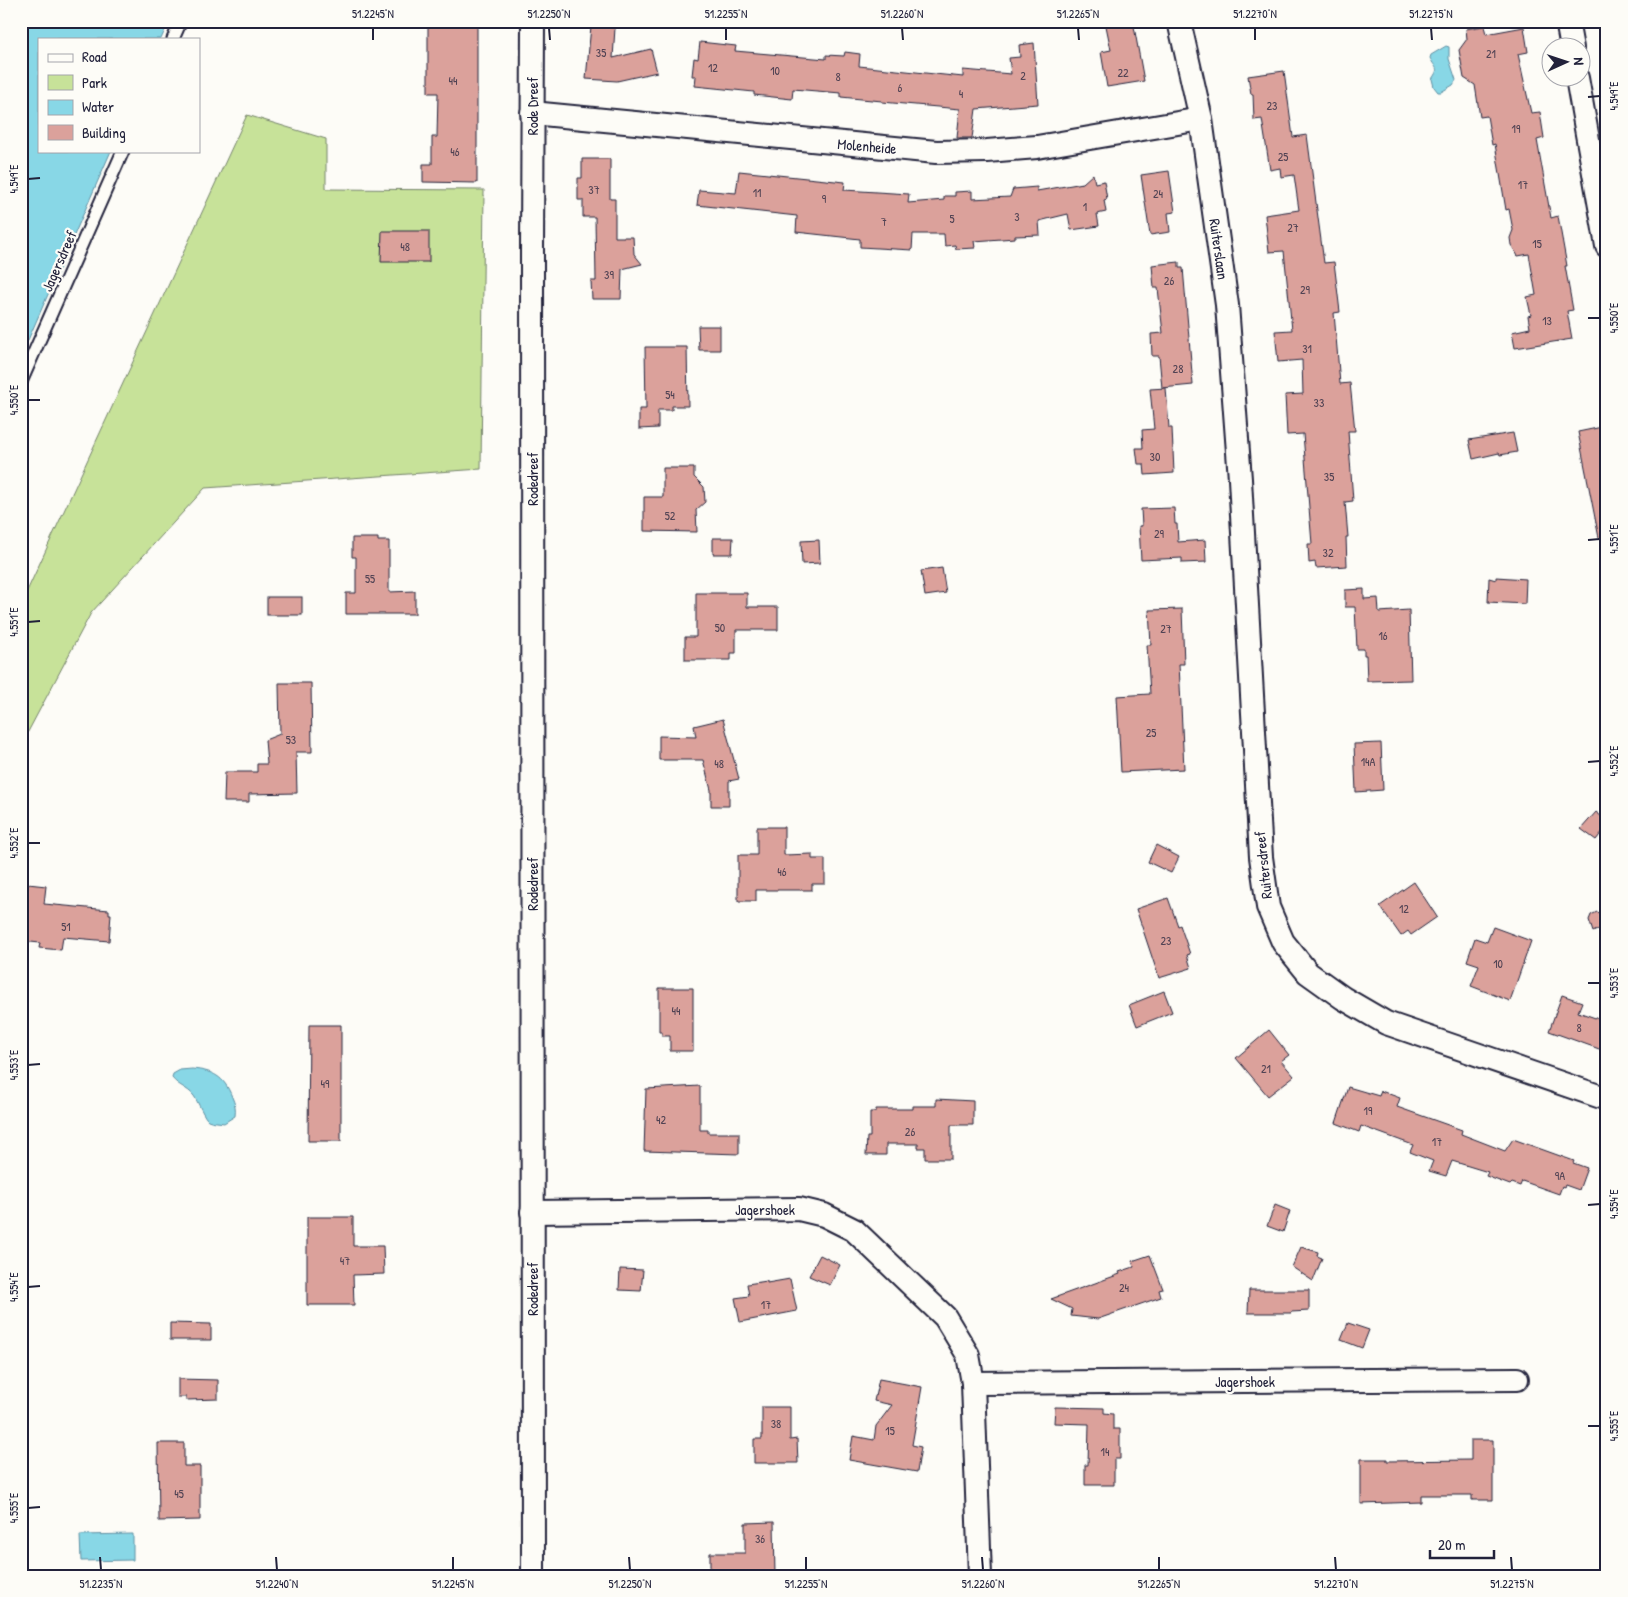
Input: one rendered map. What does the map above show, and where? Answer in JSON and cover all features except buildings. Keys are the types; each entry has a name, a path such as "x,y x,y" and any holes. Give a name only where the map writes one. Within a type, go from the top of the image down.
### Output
{"street":[{"name":"Rode Dreef","path":"532,191 533,21"},
{"name":"Ruiterslaan","path":"1179,21 1201,119 1227,305 1240,479"},
{"path":"1567,21 1570,38"},
{"path":"1579,88 1607,246"},
{"name":"Molenheide","path":"532,113 936,152 1037,148 1201,119"},
{"name":"Rodedreef","path":"532,191 533,1576"},
{"name":"Ruitersdreef","path":"1240,479 1261,857 1268,907 1283,942 1308,973 1343,998 1386,1023 1607,1098"},
{"name":"Jagershoek","path":"532,1212 799,1209 824,1215 854,1230 944,1317 968,1355 973,1383 980,1576"},
{"name":"Jagershoek","path":"973,1383 1517,1379"}],"lane":[{"path":"173,38 181,21"},
{"name":"Jagersdreef","path":"21,382 124,152"}],"green space":[{"path":"247,115 326,139 326,189 484,190 481,469 205,488 91,613 21,745 21,604"}],"water":[{"path":"21,21 169,21 161,38 38,38 38,152 111,152 21,356"},
{"path":"1446,46 1449,47 1449,59 1456,80 1453,85 1438,92 1434,87 1432,79 1436,68 1430,58 1431,55"},
{"path":"192,1069 212,1073 221,1079 233,1099 235,1116 224,1123 207,1119 194,1096 172,1078 173,1074 180,1070"},
{"path":"133,1534 133,1560 81,1561 80,1535"}]}
